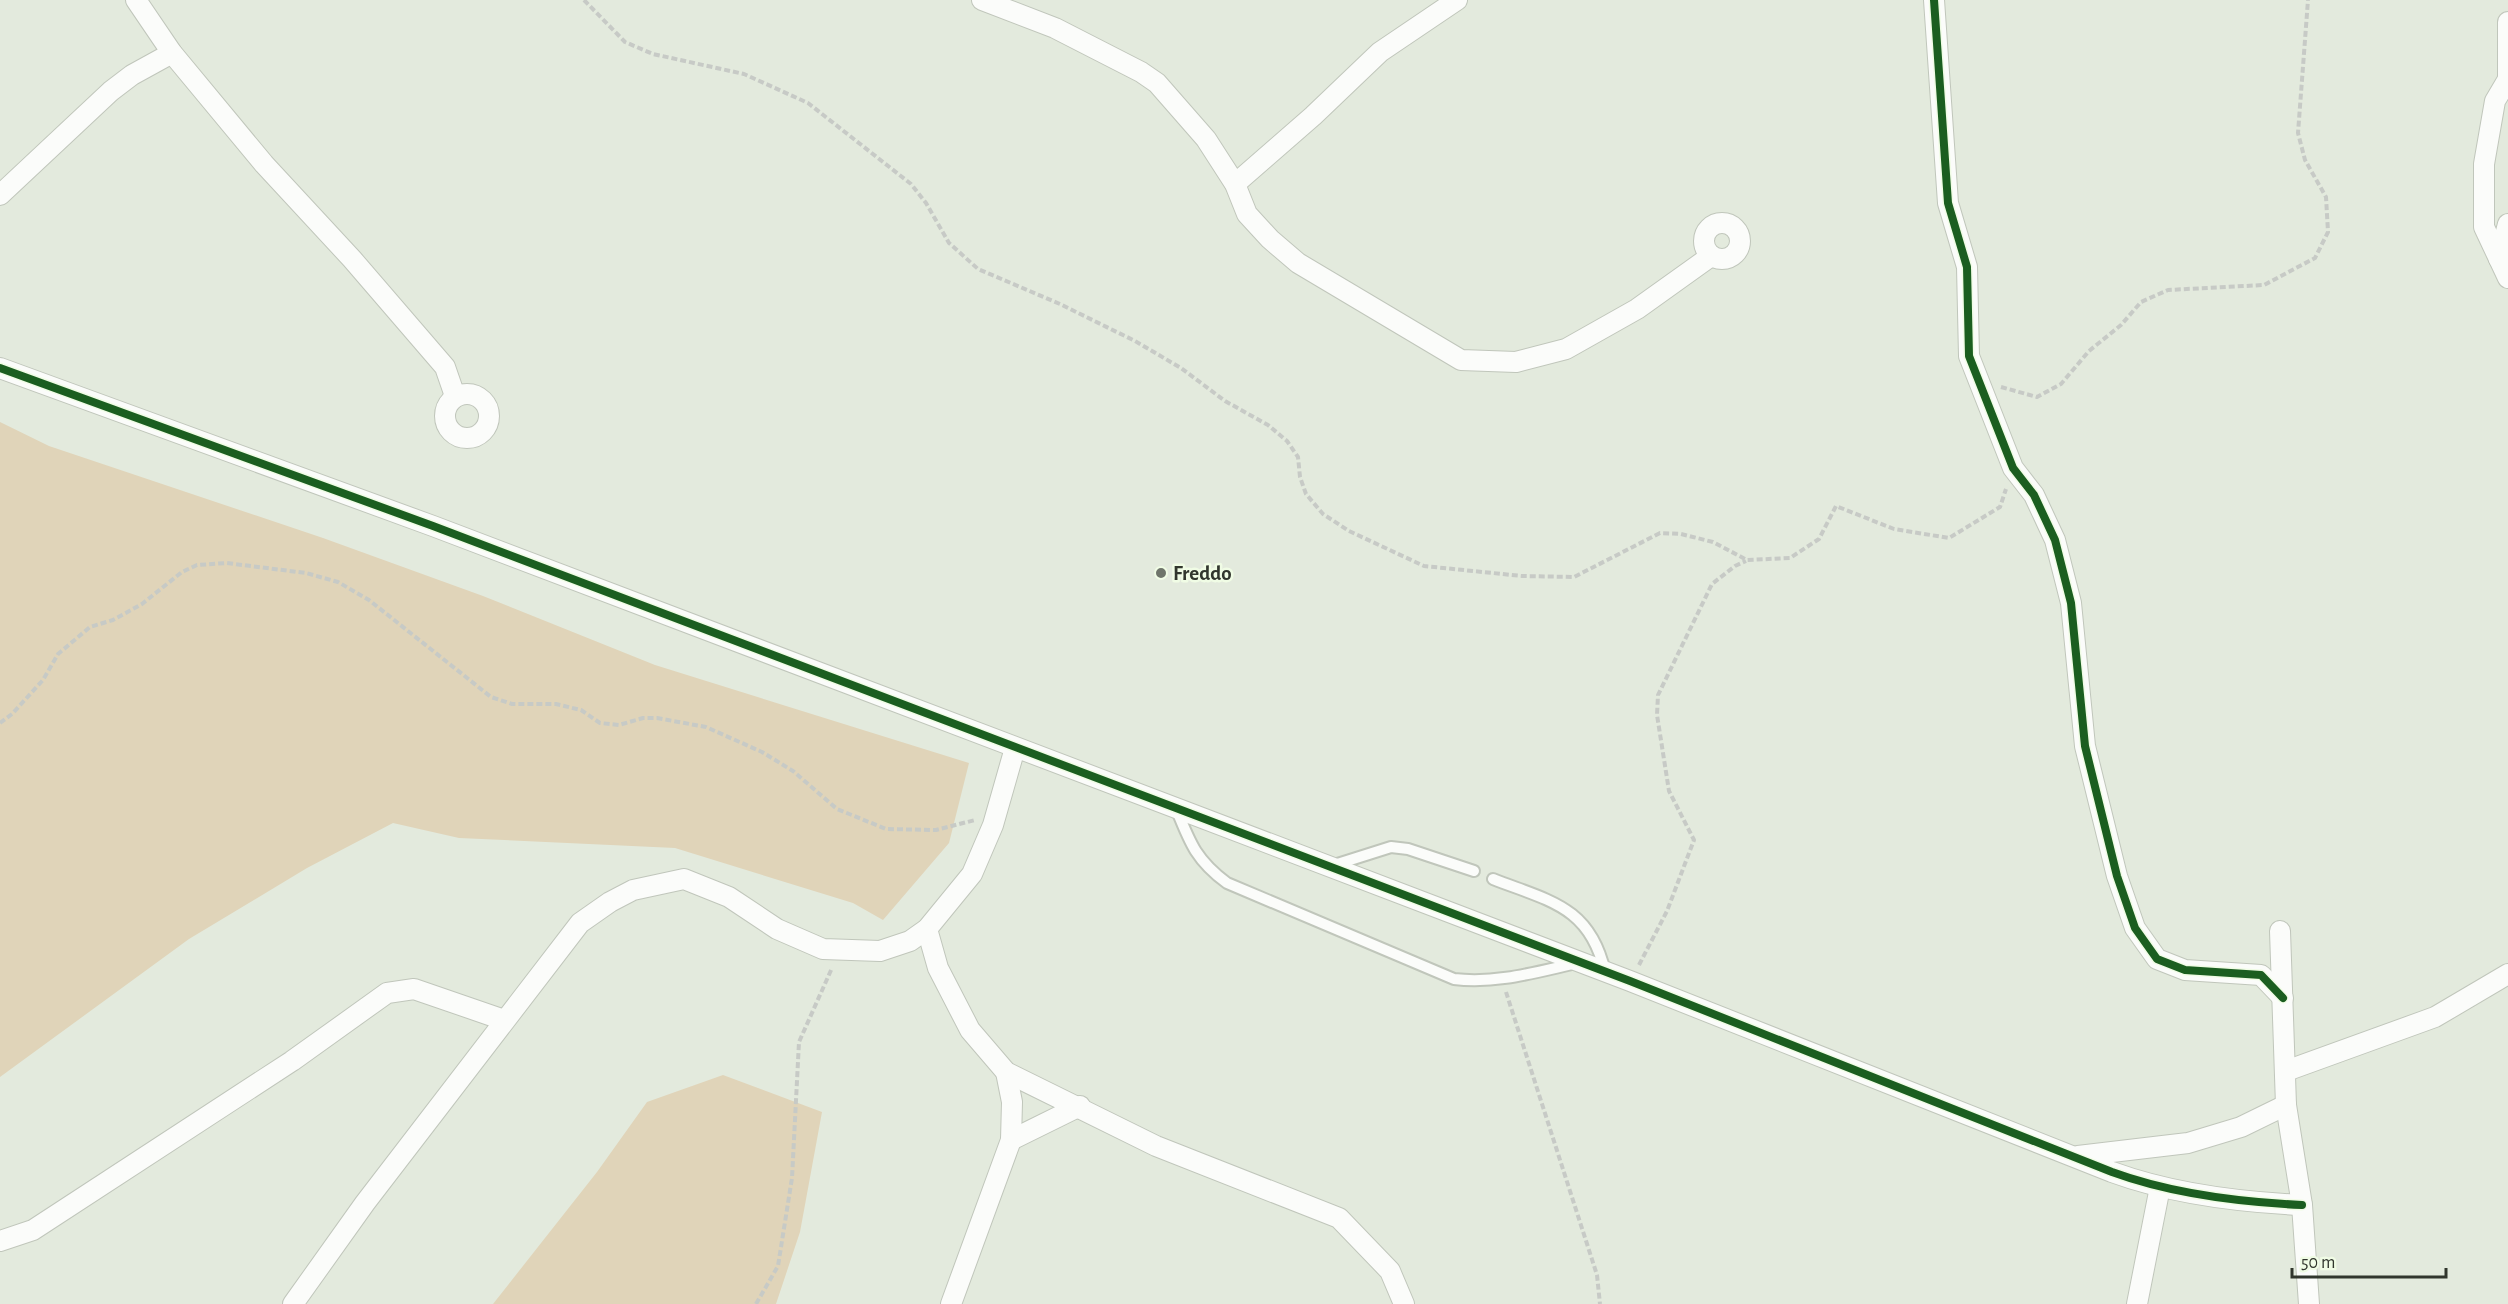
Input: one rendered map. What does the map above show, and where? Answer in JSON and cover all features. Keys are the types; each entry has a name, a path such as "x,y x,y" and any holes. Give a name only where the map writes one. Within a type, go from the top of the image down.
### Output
{"street":[{"path":"136,0 172,53 264,164 445,367 455,396"},
{"path":"982,0 1055,28 1141,72 1157,83 1189,117 1235,184 1247,214 1298,263 1461,360 1516,362 1566,349 1637,309 1711,256"},
{"path":"1235,184 1313,116 1380,52 1457,0"},
{"path":"1934,0 1948,203 1967,267 1969,356 2013,468 2034,495 2055,540 2071,603 2085,746 2117,876 2135,928 2157,959 2185,970 2261,975 2283,998"},
{"path":"2508,22 2508,79 2495,100 2484,164 2484,226 2508,278"},
{"path":"0,195 111,91 132,75 172,53"},
{"path":"2499,259 2508,224"},
{"path":"0,368 433,526 1330,866 2076,1156 2112,1173 2160,1187 2213,1196 2302,1204"},
{"path":"293,1304 504,1020 580,923 610,902 633,890 684,879 729,897 777,929 823,949 880,951 910,941 927,929 972,874 993,825 1015,748"},
{"path":"927,929 938,969 970,1030 1006,1072 1080,1106 1156,1146 1339,1218 1390,1270 1404,1304"},
{"path":"2280,931 2286,1105 2302,1204 2309,1304"},
{"path":"2286,1071 2435,1017 2508,974"},
{"path":"0,1241 33,1230 292,1060 387,993 414,989 504,1020"},
{"path":"951,1304 1011,1140 1012,1102 1006,1072"},
{"path":"2076,1156 2188,1143 2241,1127 2286,1105"},
{"path":"1011,1140 1080,1106"},
{"path":"2137,1304 2160,1187"}],"lane":[{"path":"1176,808 1189,840 1205,867 1227,883 1454,979 1479,982 1502,980 1580,962"},
{"path":"1330,866 1391,847 1408,849 1474,871"},
{"path":"1493,879 1559,905 1574,914 1589,930 1600,949 1605,972"}],"path":[{"path":"584,0 625,42 652,54 744,74 808,103 911,184 926,203 949,243 978,269 1060,304 1135,341 1181,368 1225,401 1268,425 1287,441 1298,457 1300,477 1306,494 1323,514 1348,531 1424,566 1512,575 1574,577 1660,534 1681,534 1713,542 1747,560"},
{"path":"1977,380 2037,397 2061,384 2089,351 2121,326 2141,302 2168,290 2264,285 2315,258 2328,232 2326,197 2305,160 2298,133 2308,0"},
{"path":"1630,981 1667,911 1694,840 1669,791 1657,715 1658,695 1712,584 1735,566 1747,560 1790,558 1819,539 1836,506 1894,530 1949,538 2001,507 2013,468"},
{"path":"0,723 12,714 36,688 58,654 90,627 113,620 142,604 182,572 197,566 227,563 248,565 306,573 338,582 369,600 491,697 512,704 556,704 581,710 600,723 619,725 643,718 657,718 706,727 762,752 793,771 837,809 886,829 936,830 975,820 993,825"},
{"path":"756,1304 778,1266 792,1178 799,1042 841,950"},
{"path":"1502,980 1549,1133 1597,1275 1600,1304"}],"shaded area":[{"path":"0,422 49,446 323,538 483,596 655,665 969,763 949,843 883,920 853,903 675,848 459,838 393,823 307,868 189,939 0,1077"},
{"path":"723,1075 822,1112 800,1232 776,1304 493,1304 597,1172 647,1102"}],"cycle path":[{"path":"1934,0 1948,203 1967,267 1969,356 2013,468 2034,495 2055,540 2071,603 2085,746 2117,876 2135,928 2157,959 2185,970 2261,975 2283,998"},
{"path":"0,368 433,526 1176,808 1630,981 2112,1172 2158,1186 2206,1196 2302,1205"}],"place":[{"name":"Freddo","path":"1161,573"}]}
